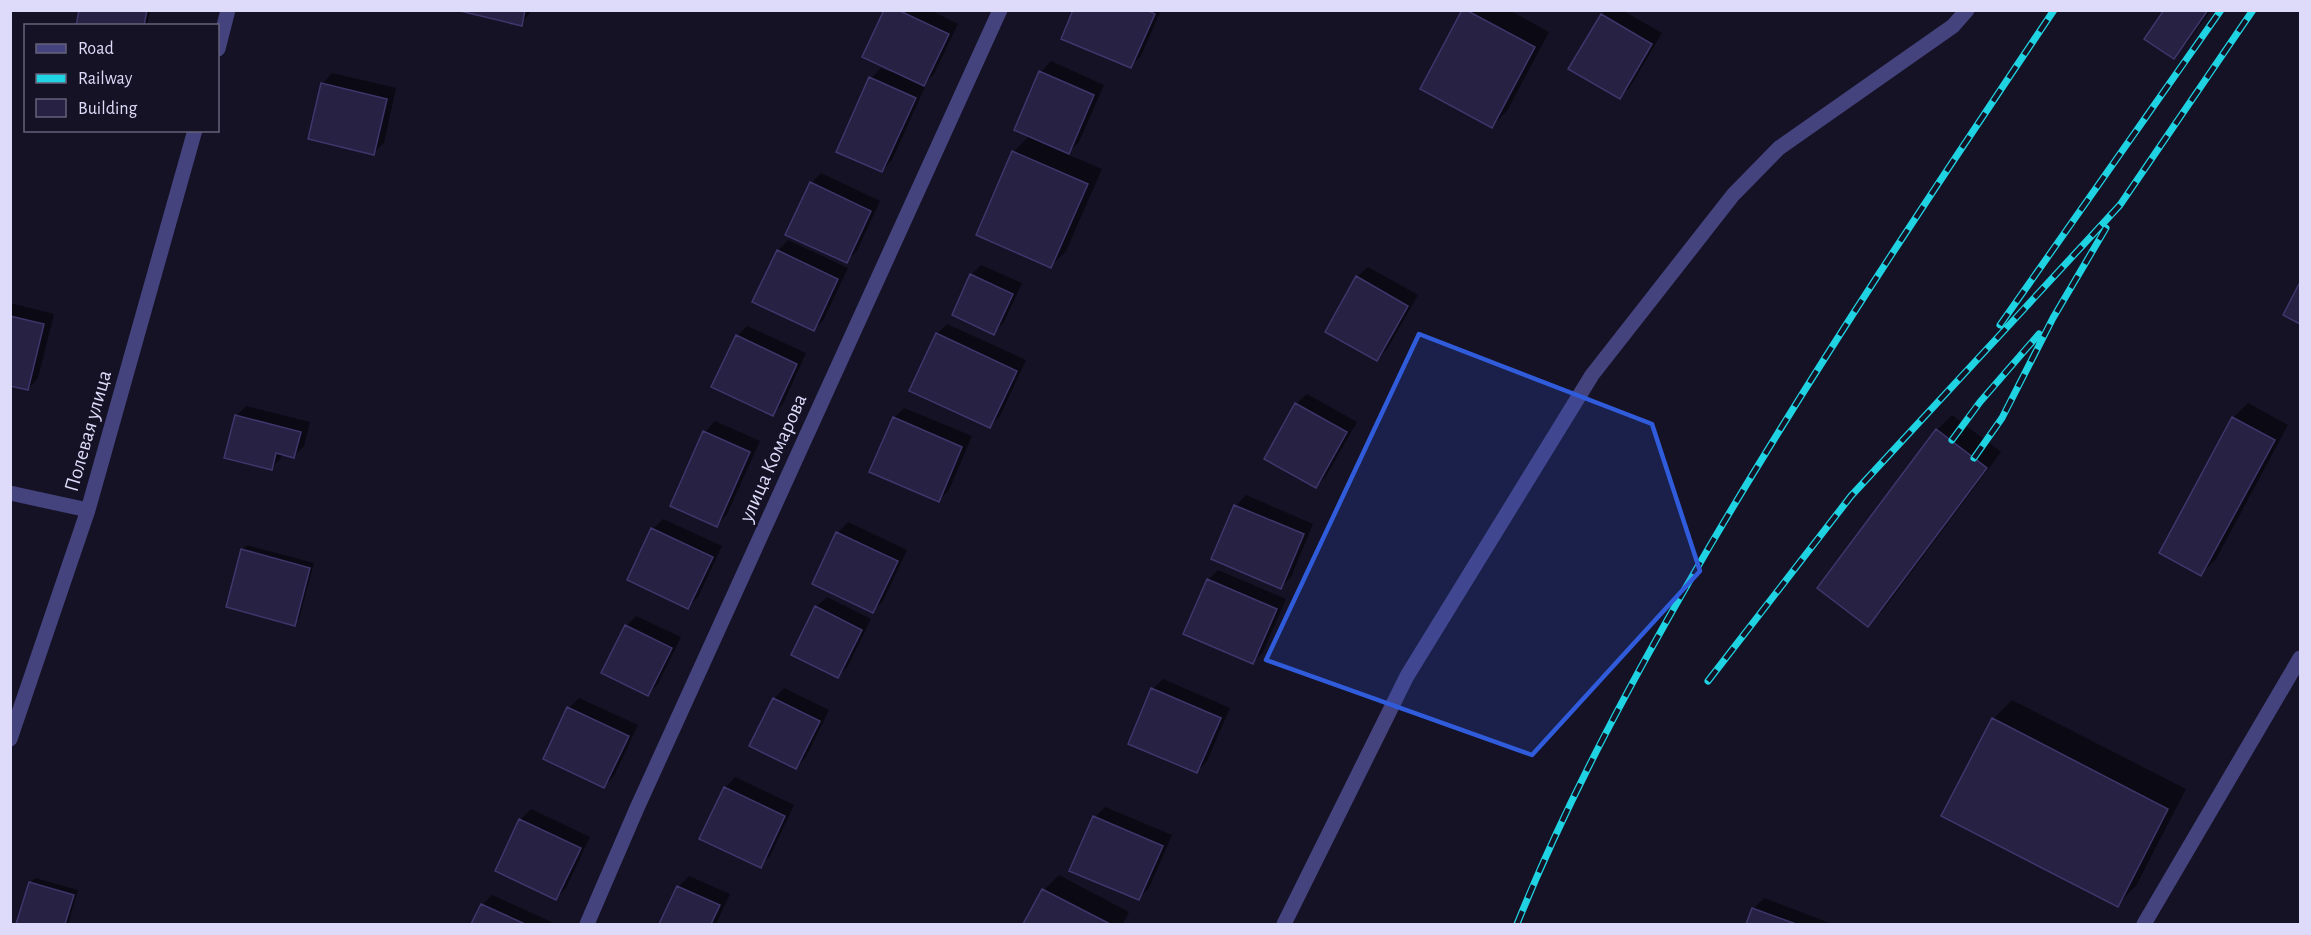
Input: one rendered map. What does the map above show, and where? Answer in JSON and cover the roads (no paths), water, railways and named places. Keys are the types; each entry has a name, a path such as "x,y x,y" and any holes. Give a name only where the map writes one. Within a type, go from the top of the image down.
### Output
{"street":[{"path":"219,45 228,10"},
{"name":"улица Комарова","path":"587,924 637,808 1000,10"},
{"path":"1284,924 1407,676 1592,375 1733,195 1779,148 1953,26 1966,10"},
{"name":"Полевая улица","path":"10,739 88,510 194,132"},
{"path":"10,493 88,510"},
{"path":"2144,924 2301,658"}],"railway":[{"path":"1517,924 1560,827 1607,731 1711,544 1835,341 2054,10"},
{"path":"2000,325 2221,10"},
{"path":"1708,681 1851,496 2120,205 2253,10"},
{"path":"1974,458 2002,418 2053,318 2106,228"},
{"path":"1952,440 1980,402 2039,334"}]}
